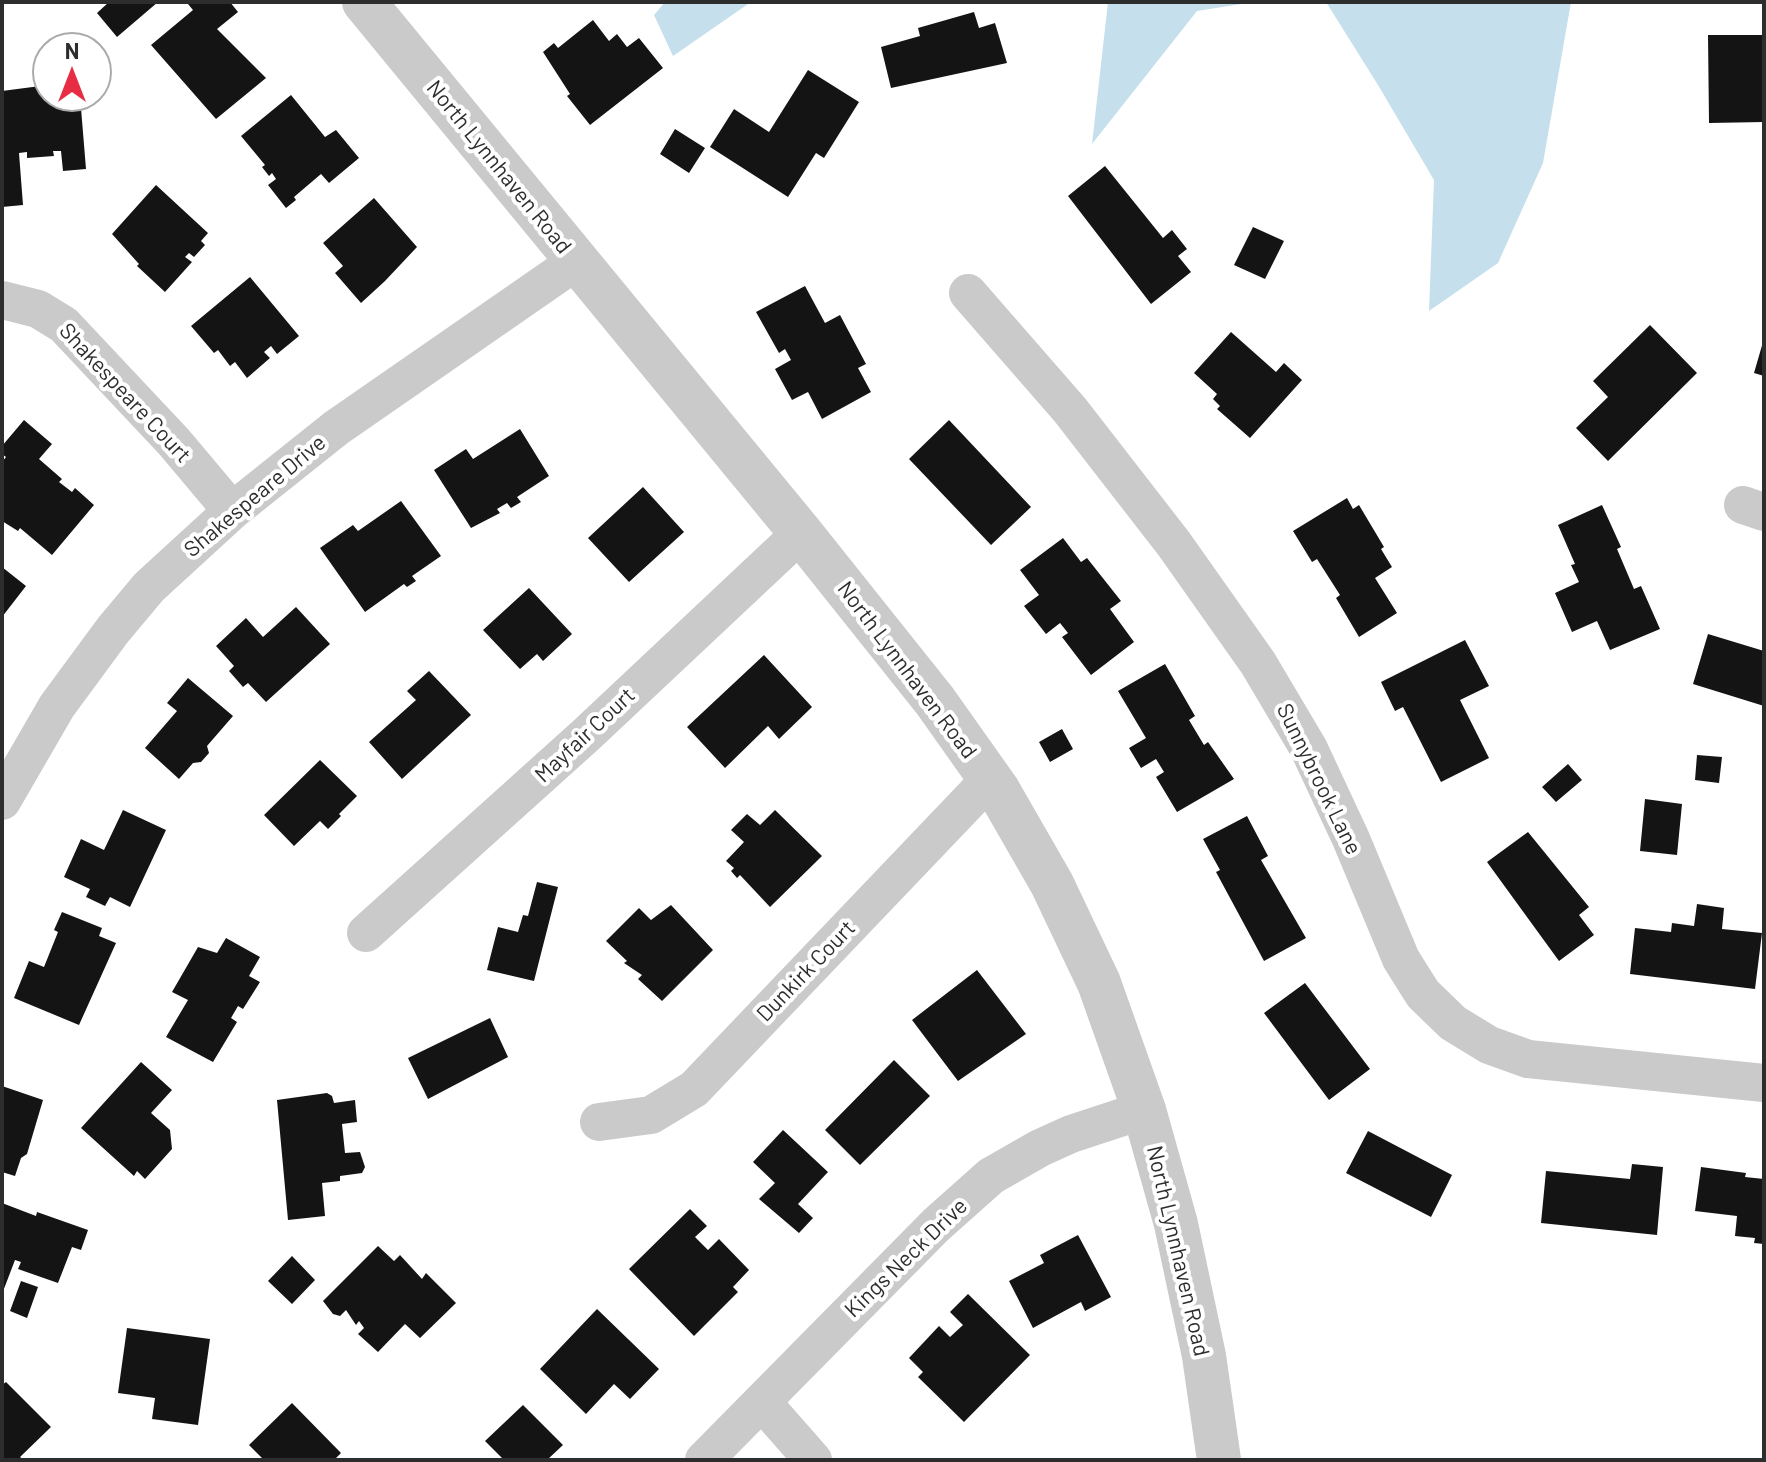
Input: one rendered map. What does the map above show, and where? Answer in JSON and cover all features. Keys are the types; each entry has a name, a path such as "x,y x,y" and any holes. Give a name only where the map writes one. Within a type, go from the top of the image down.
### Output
{"street":[{"name":"North Lynnhaven Road","path":"364,2 801,533 935,701 990,779 1052,884 1099,983 1144,1110 1189,1283 1204,1356 1219,1460"},
{"name":"Shakespeare Drive","path":"2,801 57,706 149,587 232,511 336,428 577,261"},
{"name":"Sunnybrook Lane","path":"968,293 1070,410 1174,544 1258,663 1309,749 1401,959 1423,994 1453,1023 1489,1045 1528,1059 1764,1083"},
{"name":"Shakespeare Court","path":"2,300 38,309 64,325 174,442 232,511"},
{"name":"Mayfair Court","path":"366,933 586,735 801,533"},
{"name":"Dunkirk Court","path":"599,1122 651,1115 694,1089 990,779"},
{"name":"Kings Neck Drive","path":"704,1460 936,1225 991,1176 1060,1139 1144,1110"},
{"path":"762,1402 813,1460"}],"water":[{"path":"665,2 751,2 673,56 654,15"},
{"path":"1108,2 1254,2 1197,11 1092,144"},
{"path":"1326,2 1571,2 1543,163 1498,263 1429,311 1434,180"}],"building":[{"path":"109,2 158,2 117,37 97,13"},
{"path":"230,2 238,12 217,29 266,78 216,119 151,45 193,10 188,4"},
{"path":"974,12 979,28 995,23 1007,63 891,88 881,47 920,36 918,28"},
{"path":"593,20 609,41 617,34 627,47 639,38 663,68 590,125 567,96 570,94 543,52 554,43 558,48"},
{"path":"1708,35 1764,35 1764,122 1709,123"},
{"path":"808,70 859,102 824,158 816,153 788,197 710,147 734,109 769,132"},
{"path":"32,87 32,112 81,112 86,169 63,171 61,151 53,151 54,156 27,158 27,152 19,153 23,205 2,207 2,91"},
{"path":"291,95 325,137 336,130 359,158 329,183 321,174 286,208 268,185 276,179 272,173 269,176 262,167 265,165 241,136"},
{"path":"675,129 705,148 689,173 660,154"},
{"path":"1105,166 1163,238 1172,230 1187,249 1178,256 1191,272 1151,304 1068,196"},
{"path":"156,185 208,233 201,241 205,245 194,257 189,253 185,257 192,262 165,292 137,266 139,264 112,234"},
{"path":"374,198 417,247 361,303 335,273 343,266 323,243"},
{"path":"1253,227 1284,241 1265,279 1234,265"},
{"path":"250,277 299,336 277,354 271,346 264,352 270,358 247,378 235,362 230,366 218,350 214,353 191,326"},
{"path":"805,286 825,323 840,315 866,364 858,368 871,392 822,419 808,392 792,400 775,369 791,360 785,349 779,353 756,312"},
{"path":"1650,325 1697,373 1608,461 1576,428 1608,397 1593,381"},
{"path":"1231,332 1276,372 1284,363 1302,380 1250,438 1217,409 1220,406 1213,399 1217,394 1194,373"},
{"path":"1764,342 1764,376 1754,373"},
{"path":"24,420 52,444 39,459 62,479 59,482 72,492 75,488 94,505 52,555 20,528 18,531 2,521 2,462 6,457 2,454 2,446"},
{"path":"949,420 1031,507 991,545 909,459"},
{"path":"520,429 549,476 517,497 521,502 511,508 507,503 497,509 500,513 471,528 434,470 466,449 473,459"},
{"path":"643,487 684,532 629,582 588,538"},
{"path":"1347,498 1353,509 1359,505 1384,547 1381,549 1392,567 1375,578 1397,613 1359,637 1336,598 1340,595 1317,559 1312,562 1293,531"},
{"path":"401,501 441,556 412,576 416,581 407,587 404,584 365,612 320,548 353,525 358,531"},
{"path":"1602,505 1621,547 1617,549 1634,589 1641,586 1660,629 1610,650 1597,621 1572,632 1555,593 1579,582 1571,565 1575,564 1558,525"},
{"path":"1063,538 1081,562 1087,558 1121,601 1110,609 1134,642 1091,675 1062,637 1068,633 1060,623 1046,634 1024,606 1039,595 1020,570"},
{"path":"2,567 26,586 2,617"},
{"path":"529,588 572,634 543,661 537,654 520,669 483,630"},
{"path":"296,607 330,644 266,702 248,683 243,687 229,671 234,666 216,646 246,618 263,637"},
{"path":"1708,634 1764,651 1764,706 1693,684"},
{"path":"1465,640 1489,686 1460,700 1489,758 1441,782 1403,707 1395,711 1381,682"},
{"path":"764,655 812,707 779,739 768,726 725,768 687,727"},
{"path":"1165,664 1195,716 1189,720 1204,745 1208,742 1234,779 1177,812 1156,777 1164,772 1156,759 1141,768 1129,748 1146,738 1118,691"},
{"path":"429,671 471,715 402,779 369,742 416,700 407,691"},
{"path":"188,678 233,716 207,746 209,753 201,762 193,763 179,779 145,748 177,711 167,703"},
{"path":"1062,729 1073,749 1050,762 1039,742"},
{"path":"1697,755 1722,757 1719,783 1695,780"},
{"path":"320,760 357,796 328,829 320,821 294,846 264,815"},
{"path":"1568,764 1582,780 1556,802 1542,787"},
{"path":"1645,799 1682,804 1677,855 1640,851"},
{"path":"123,810 166,830 130,907 110,897 105,906 86,897 90,889 64,877 81,839 104,850"},
{"path":"775,810 822,856 770,907 740,875 737,878 731,871 734,868 726,861 744,842 731,830 747,814 760,825"},
{"path":"1247,816 1268,856 1261,860 1306,938 1264,961 1216,872 1220,870 1203,839"},
{"path":"1528,832 1589,907 1579,915 1594,935 1559,961 1487,862"},
{"path":"537,882 558,887 534,981 487,970 498,927 518,932 523,915 528,916"},
{"path":"1697,904 1724,908 1722,929 1762,933 1755,989 1630,974 1635,928 1671,932 1672,923 1694,926"},
{"path":"671,905 713,950 662,1001 638,979 642,975 624,963 627,961 606,941 639,908 651,920"},
{"path":"62,912 102,928 99,936 116,943 79,1025 14,998 29,961 44,967 58,932 54,930"},
{"path":"226,938 260,957 249,976 260,982 243,1009 238,1006 231,1018 237,1022 213,1062 166,1037 188,1000 172,992 198,947 217,953"},
{"path":"977,970 1026,1034 958,1081 912,1020"},
{"path":"1305,983 1370,1069 1329,1100 1264,1013"},
{"path":"490,1018 508,1057 428,1099 408,1058"},
{"path":"894,1060 930,1096 860,1165 825,1130"},
{"path":"141,1062 172,1090 151,1113 170,1130 172,1149 145,1179 137,1171 134,1176 81,1128"},
{"path":"2,1086 43,1100 27,1154 21,1158 15,1176 2,1172"},
{"path":"327,1093 334,1103 355,1100 357,1122 342,1124 345,1153 360,1152 365,1167 362,1173 340,1176 340,1181 322,1183 325,1216 288,1220 277,1100"},
{"path":"783,1130 828,1172 798,1204 813,1218 799,1233 759,1199 775,1183 753,1162"},
{"path":"1368,1131 1452,1175 1431,1217 1346,1173"},
{"path":"1632,1164 1663,1167 1657,1235 1541,1223 1546,1171 1630,1179"},
{"path":"1701,1167 1746,1173 1745,1177 1764,1179 1764,1244 1754,1243 1755,1238 1735,1236 1737,1216 1695,1211"},
{"path":"2,1203 88,1230 81,1250 72,1247 58,1283 18,1269 21,1262 15,1260 2,1294"},
{"path":"690,1209 707,1226 695,1237 708,1250 719,1239 749,1270 733,1287 738,1292 694,1336 629,1269"},
{"path":"1078,1235 1111,1297 1085,1311 1081,1302 1033,1328 1009,1281 1044,1263 1040,1255"},
{"path":"378,1246 394,1261 400,1255 422,1279 426,1273 456,1303 420,1338 405,1324 378,1352 358,1334 364,1328 359,1321 356,1325 346,1310 340,1316 333,1314 323,1301"},
{"path":"292,1256 315,1280 292,1304 268,1281"},
{"path":"21,1281 38,1287 27,1318 10,1311"},
{"path":"968,1294 1030,1355 964,1422 918,1377 923,1372 909,1358 939,1326 950,1337 963,1325 950,1312"},
{"path":"597,1309 659,1369 630,1399 614,1384 586,1414 540,1369"},
{"path":"127,1328 210,1339 198,1425 152,1419 155,1398 118,1393"},
{"path":"6,1382 51,1427 20,1457 24,1460 2,1460 2,1385"},
{"path":"292,1403 341,1453 334,1460 264,1460 249,1445"},
{"path":"523,1405 563,1445 547,1460 504,1460 485,1441"}]}
